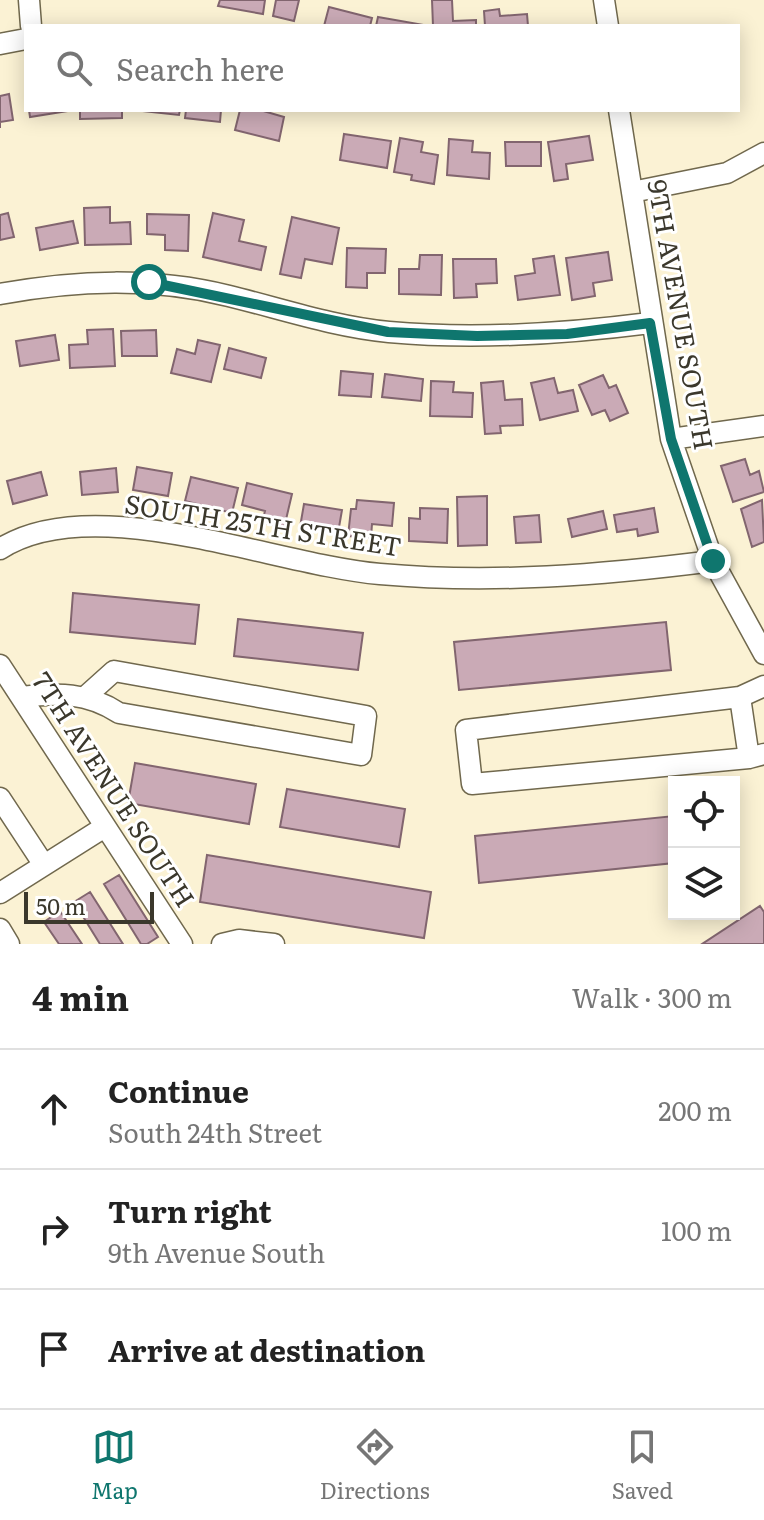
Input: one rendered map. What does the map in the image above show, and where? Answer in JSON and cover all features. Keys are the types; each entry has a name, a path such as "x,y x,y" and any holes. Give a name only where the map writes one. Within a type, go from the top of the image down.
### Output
{"street":[{"path":"29,0 31,24"},
{"path":"604,0 608,24"},
{"path":"0,44 24,39"},
{"name":"9TH AVENUE SOUTH","path":"619,112 650,323 671,439 713,561 764,654"},
{"path":"632,192 677,186 727,173 764,153"},
{"path":"0,294 63,283 149,282 388,332 477,336 567,334 650,323"},
{"path":"671,439 764,426"},
{"name":"SOUTH 25TH STREET","path":"0,549 12,542 73,527 133,527 319,566 379,574 542,578 713,561"},
{"name":"7TH AVENUE SOUTH","path":"0,665 103,828 182,944"},
{"path":"21,697 63,693 85,697 98,699 119,713 361,755 366,716 114,671 85,697"},
{"path":"740,697 757,756 472,784 466,730 740,697 764,686"},
{"path":"0,798 44,865"},
{"path":"0,893 103,828"},
{"path":"222,944 239,940 274,944"}],"building":[{"path":"220,0 265,0 263,14 218,6"},
{"path":"276,0 299,0 294,21 273,16"},
{"path":"432,0 452,0 453,21 476,20 476,24 433,24"},
{"path":"329,7 372,18 370,24 325,24"},
{"path":"499,9 500,16 527,14 528,24 485,24 484,11"},
{"path":"378,17 418,24 376,24"},
{"path":"9,94 13,120 0,122 0,96"},
{"path":"29,112 61,112 30,117"},
{"path":"80,112 122,112 122,118 80,119"},
{"path":"151,112 180,112 179,115"},
{"path":"186,112 221,112 220,122 185,118"},
{"path":"240,112 267,112 284,117 279,141 235,130"},
{"path":"344,134 391,141 387,168 340,160"},
{"path":"589,136 593,160 566,164 568,179 554,181 548,142"},
{"path":"400,138 423,142 421,152 438,155 434,184 411,180 412,175 394,172"},
{"path":"449,139 473,141 472,152 490,153 489,179 447,175"},
{"path":"505,142 541,142 541,166 506,166"},
{"path":"110,207 110,223 130,222 131,244 85,245 84,208"},
{"path":"8,213 14,237 0,240 0,215"},
{"path":"213,213 244,220 239,241 266,247 261,270 203,257"},
{"path":"147,214 189,215 188,251 165,250 165,235 147,234"},
{"path":"292,217 339,228 332,264 305,259 301,278 280,274"},
{"path":"73,221 78,243 40,250 36,228"},
{"path":"347,248 386,249 385,273 367,273 367,288 346,287"},
{"path":"608,252 612,280 593,283 595,296 572,300 566,258"},
{"path":"420,255 442,255 441,295 399,294 399,269 419,269"},
{"path":"554,256 560,295 518,300 515,276 535,273 533,259"},
{"path":"453,259 496,259 497,283 476,284 477,297 454,298"},
{"path":"113,329 115,366 70,368 69,345 88,344 87,330"},
{"path":"156,330 157,356 122,356 121,331"},
{"path":"55,335 59,360 20,366 16,341"},
{"path":"198,340 220,345 211,382 171,373 177,349 195,354"},
{"path":"229,348 266,358 261,378 224,369"},
{"path":"341,371 373,374 371,397 339,395"},
{"path":"385,374 423,379 421,401 382,397"},
{"path":"603,375 609,388 616,385 628,413 610,421 605,410 592,415 579,385"},
{"path":"554,378 558,393 573,390 578,411 540,420 531,383"},
{"path":"431,381 454,382 453,392 473,393 472,417 430,416"},
{"path":"503,381 505,400 522,399 523,425 500,426 501,433 485,434 481,383"},
{"path":"745,459 750,475 759,471 764,492 733,502 721,466"},
{"path":"137,467 172,473 168,496 133,490"},
{"path":"116,468 118,492 82,495 80,472"},
{"path":"41,472 47,495 13,504 7,481"},
{"path":"191,477 238,488 232,513 185,501"},
{"path":"247,483 292,494 284,528 262,522 265,511 242,505"},
{"path":"487,496 487,545 458,546 457,497"},
{"path":"357,500 394,503 392,526 372,524 371,538 348,536 351,509 356,509"},
{"path":"762,500 764,542 752,547 741,509"},
{"path":"304,504 342,510 338,533 300,527"},
{"path":"420,508 448,509 447,543 409,541 409,518 420,519"},
{"path":"654,508 658,532 638,536 637,529 617,532 614,515"},
{"path":"603,511 607,529 572,537 568,519"},
{"path":"539,515 541,542 516,543 514,517"},
{"path":"73,593 199,605 195,644 70,632"},
{"path":"238,619 363,633 358,670 234,656"},
{"path":"666,622 671,670 459,690 454,642"},
{"path":"135,763 256,784 249,824 128,803"},
{"path":"287,789 405,809 399,847 280,827"},
{"path":"668,817 668,864 479,883 475,836"},
{"path":"207,855 431,892 424,938 200,902"},
{"path":"119,875 158,937 147,944 141,944 104,884"},
{"path":"90,892 123,944 100,944 74,902"},
{"path":"760,906 764,912 764,944 702,944 740,920"},
{"path":"60,911 82,944 59,944 44,922"}],"route":[{"path":"149,282 226,295 312,318 388,332 477,336 567,334 650,323 671,439 713,561"}]}
